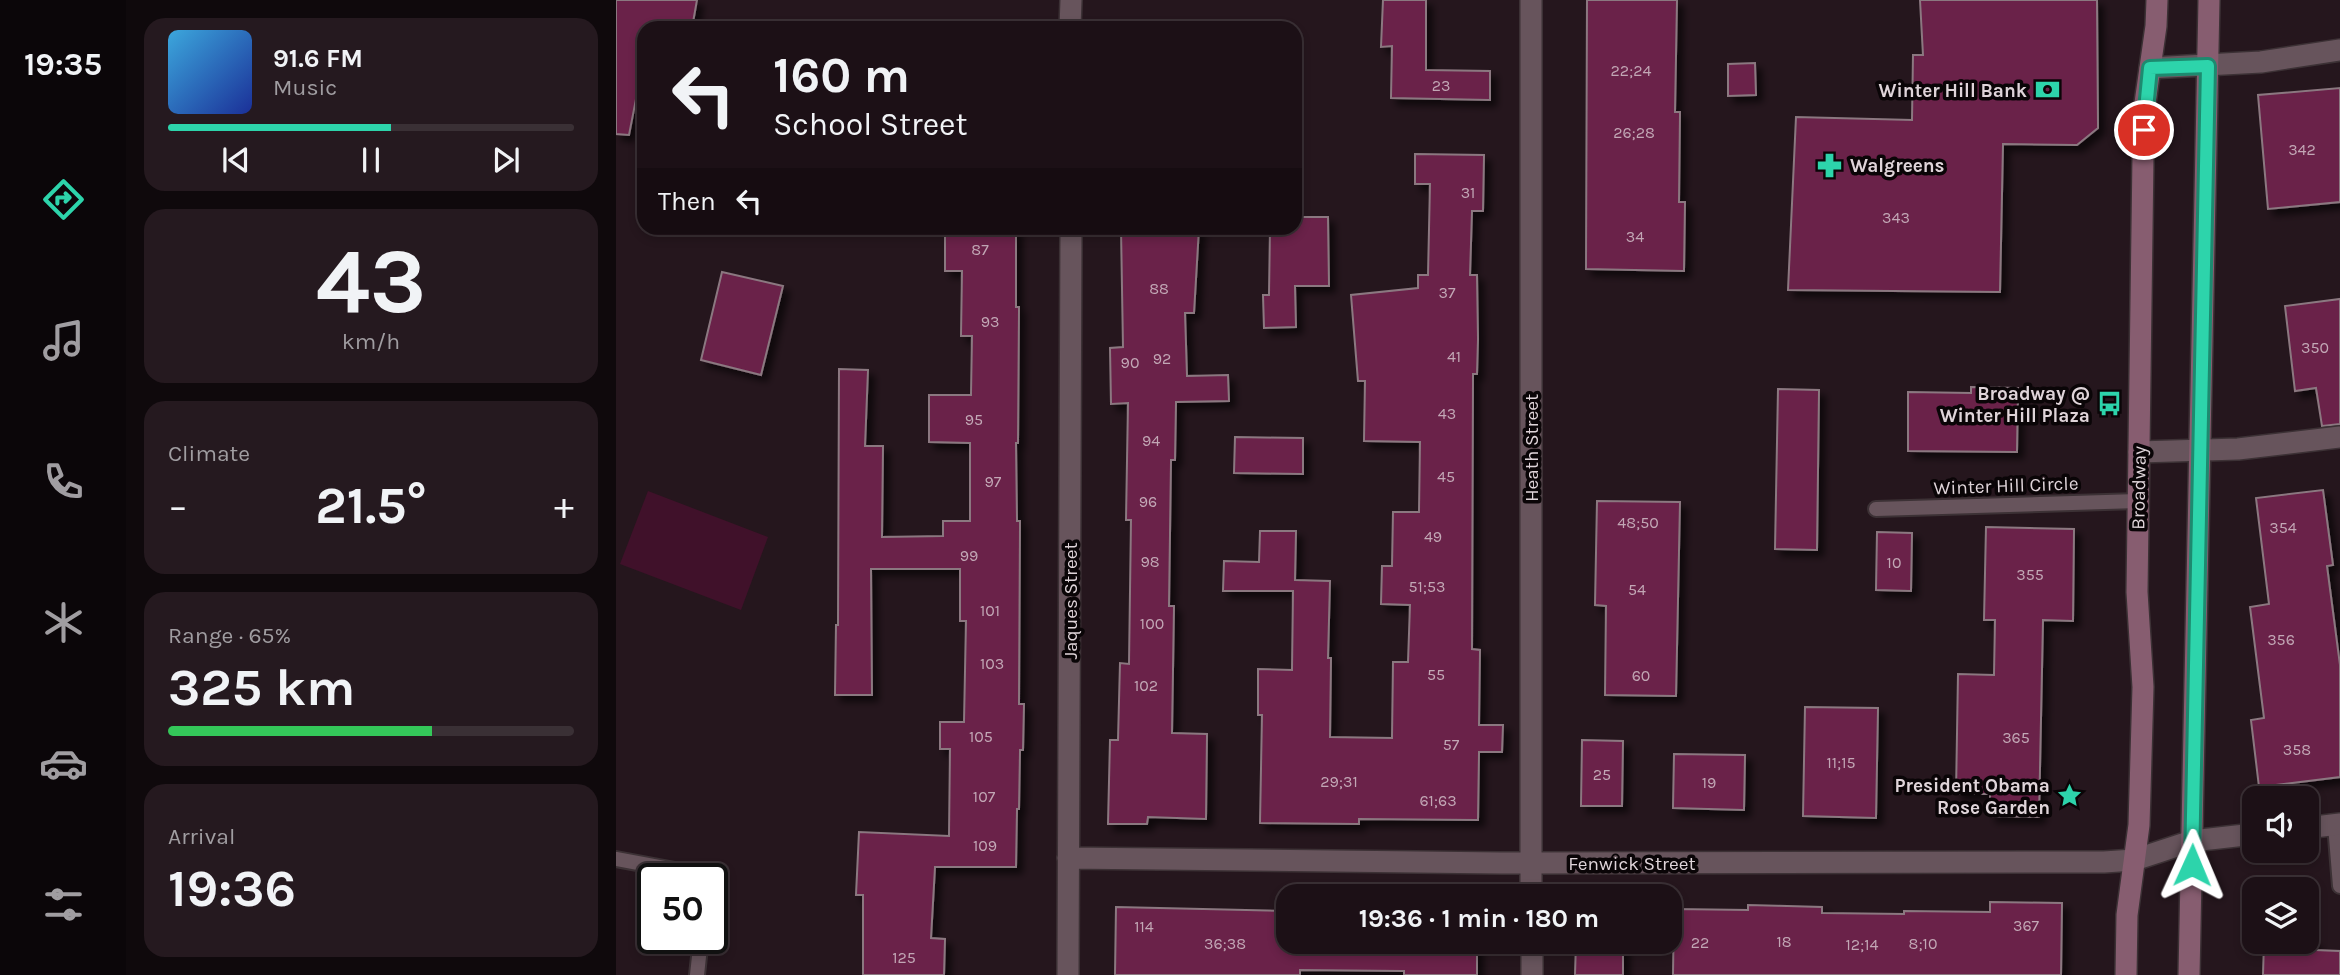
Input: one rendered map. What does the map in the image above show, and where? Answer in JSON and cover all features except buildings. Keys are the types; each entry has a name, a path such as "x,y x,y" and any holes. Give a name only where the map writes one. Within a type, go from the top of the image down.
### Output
{"main road":[{"name":"Broadway","path":"2126,975 2127,915 2139,825 2143,687 2137,592 2143,157 2145,103 2157,0"},
{"path":"2189,975 2209,0"}],"street":[{"path":"1070,21 1071,0"},
{"name":"Heath Street","path":"1531,0 1531,884"},
{"path":"2150,68 2261,62 2340,50"},
{"name":"Jaques Street","path":"1068,975 1071,235"},
{"path":"2139,452 2238,449 2340,437"},
{"path":"2319,826 2337,824"},
{"name":"Fenwick Street","path":"1068,858 1531,863 2104,862 2134,860 2192,841 2242,835"},
{"path":"1532,954 1532,975"}],"lane":[{"name":"Winter Hill Circle","path":"1876,509 2138,501"},
{"path":"2337,824 2340,886"},
{"path":"616,859 637,863"},
{"path":"697,975 699,954"}],"shaded area":[{"path":"648,491 768,537 741,610 620,564"}],"place":[{"name":"Winter Hill Bank","path":"2047,90"},
{"name":"Walgreens","path":"1830,165"},
{"name":"Broadway @ Winter Hill Plaza","path":"2110,404"},
{"name":"President Obama Rose Garden","path":"2070,796"}],"route":[{"path":"2144,130 2150,68 2208,66 2192,865"}]}
